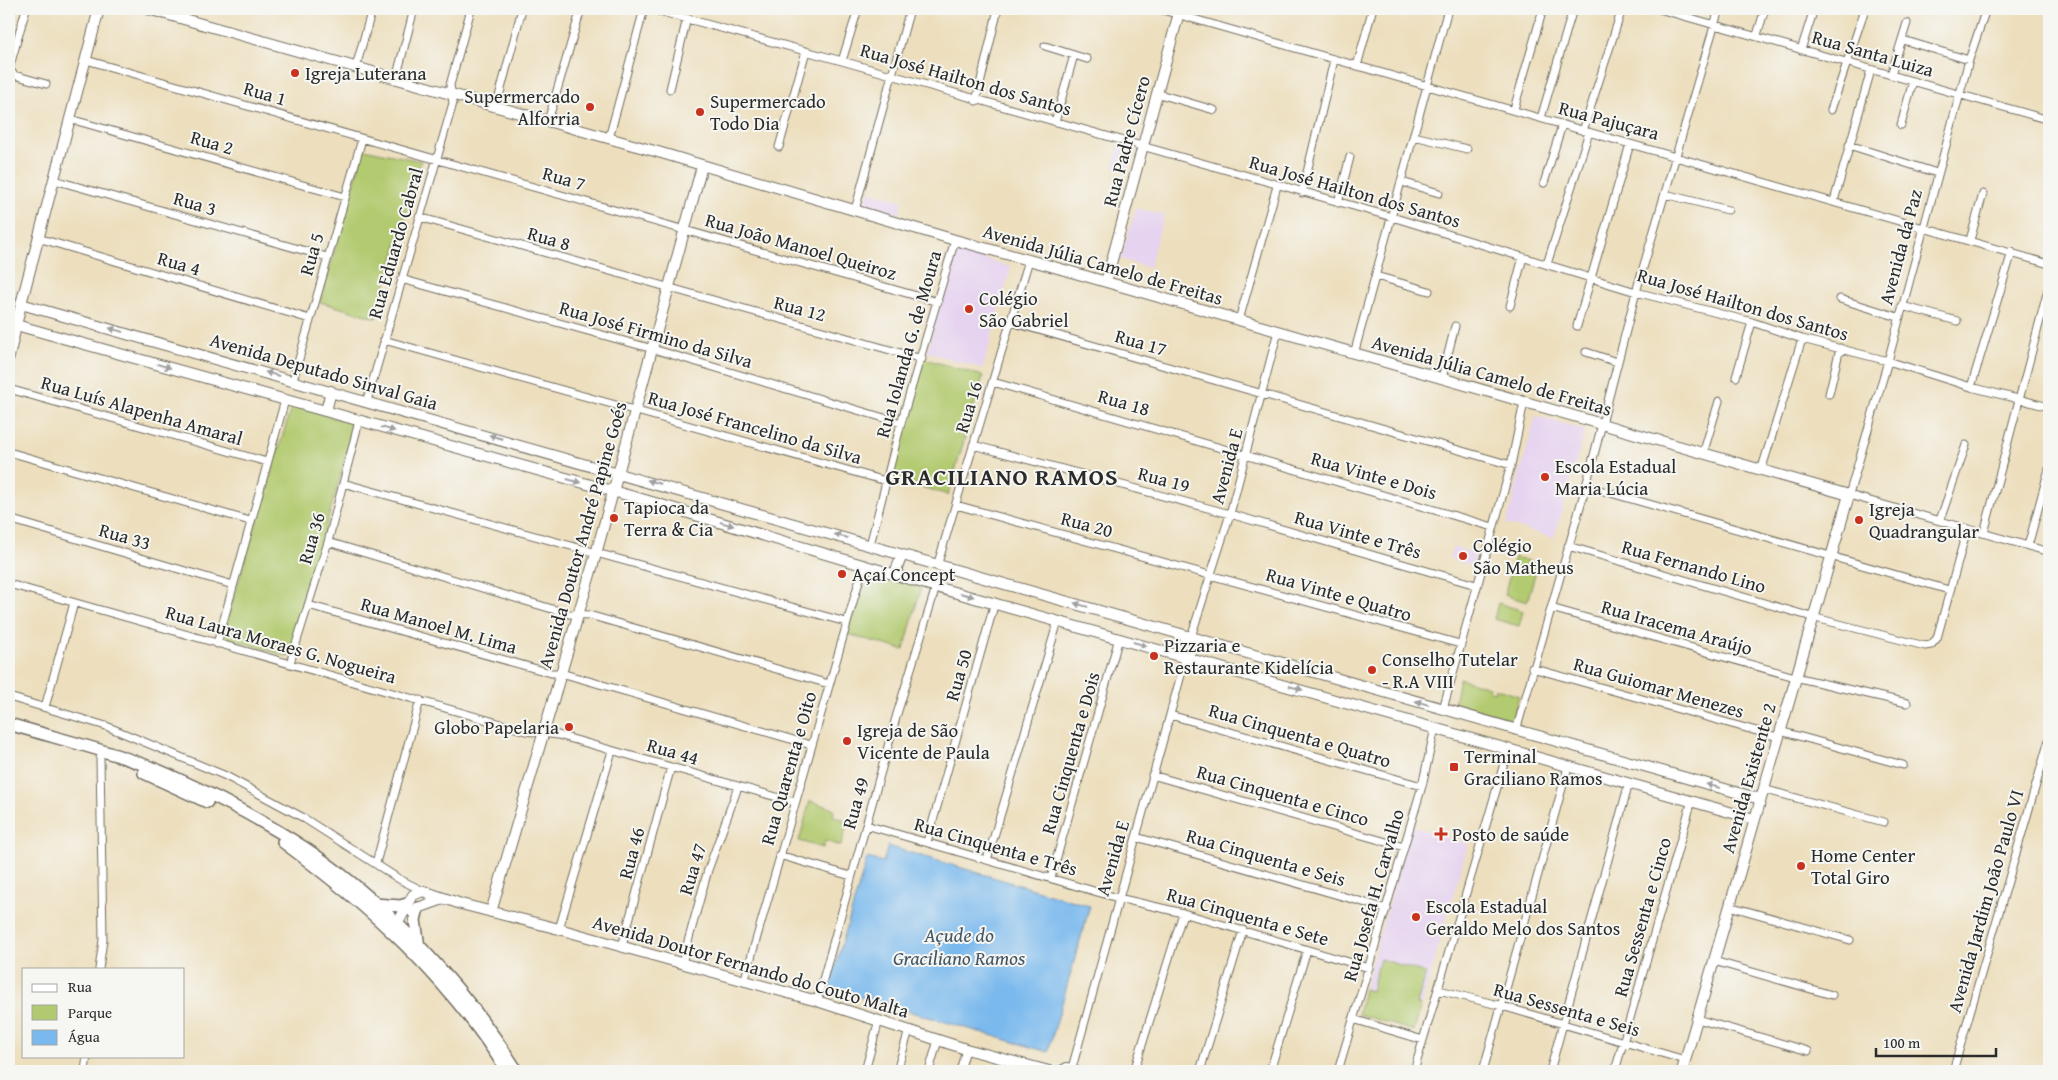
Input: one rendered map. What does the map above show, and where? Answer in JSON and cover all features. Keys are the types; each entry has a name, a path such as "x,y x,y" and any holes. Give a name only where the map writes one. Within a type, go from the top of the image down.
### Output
{"main road":[{"path":"9,724 132,761 178,778 274,828 308,850 375,904 447,988 492,1047 507,1071"},
{"path":"9,731 100,758 154,778 209,802 282,841 420,948 450,979 517,1071"},
{"path":"375,904 413,906 417,941 420,948"}],"street":[{"path":"26,9 9,69 14,75 46,84"},
{"path":"9,356 38,238 99,9"},
{"name":"Avenida Júlia Camelo de Freitas","path":"148,9 496,108 609,138 955,240 1278,330 1354,354 2049,552"},
{"path":"356,67 372,9"},
{"path":"396,79 414,9"},
{"name":"Rua Eduardo Cabral","path":"367,401 453,103 450,85 471,9"},
{"path":"496,108 522,9"},
{"path":"548,121 581,9"},
{"path":"609,138 644,9"},
{"name":"Rua José Hailton dos Santos","path":"651,9 842,61 1302,194 1392,217 1636,292 1752,322 1802,339 1888,361 1971,387 2049,407"},
{"path":"842,61 858,9"},
{"path":"855,210 890,76 910,9"},
{"path":"976,100 998,9"},
{"name":"Rua Pajuçara","path":"1159,9 1179,11 1334,60 1514,109 1586,132 1676,155 2049,264"},
{"path":"1354,354 1448,9"},
{"path":"1514,109 1543,9"},
{"path":"1541,118 1573,9"},
{"path":"1548,264 1622,9"},
{"name":"Rua Santa Luiza","path":"1659,9 1757,35 1801,50 1913,80 2049,120"},
{"path":"1516,731 1532,668 1586,486 1616,362 1719,9"},
{"path":"1757,35 1765,9"},
{"path":"1801,50 1814,9"},
{"path":"1831,110 1848,63 1864,9"},
{"name":"Avenida da Paz","path":"1849,495 1888,361 1898,317 1969,60 1986,9"},
{"name":"Rua Padre Cícero","path":"1106,282 1179,11"},
{"path":"1356,66 1372,11"},
{"path":"670,89 687,18"},
{"path":"1892,75 1908,23"},
{"path":"1903,40 1969,60"},
{"path":"1045,46 1087,59"},
{"path":"779,148 806,51"},
{"path":"1055,122 1074,55"},
{"name":"Rua 1","path":"86,60 362,139 436,158"},
{"path":"1302,194 1334,60"},
{"path":"1834,201 1871,70"},
{"path":"1901,125 1913,80"},
{"path":"1156,93 1214,110"},
{"name":"Rua 2","path":"70,119 345,197"},
{"path":"1544,183 1562,125"},
{"path":"1414,136 1467,149"},
{"name":"Rua 5","path":"293,380 362,139"},
{"path":"1577,326 1630,144"},
{"path":"1849,145 1938,173"},
{"path":"1338,203 1350,157"},
{"name":"Rua 7","path":"436,158 684,230"},
{"name":"Avenida Doutor André Papine Goés","path":"492,912 596,554 702,166"},
{"name":"Rua 3","path":"54,180 327,257"},
{"path":"1402,182 1440,193"},
{"path":"1239,320 1277,186"},
{"path":"1665,194 1728,210"},
{"path":"1970,240 1983,194"},
{"name":"Rua 8","path":"419,217 669,289"},
{"name":"Rua João Manoel Queiroz","path":"684,230 938,302"},
{"name":"Rua 4","path":"38,238 310,319"},
{"name":"Rua Iolanda G. de Moura","path":"870,545 901,423 922,359 955,240"},
{"path":"1971,387 2012,252"},
{"path":"1510,306 1523,257"},
{"name":"Rua 16","path":"938,563 1029,260"},
{"path":"1376,276 1429,291"},
{"name":"Rua José Firmino da Silva","path":"401,279 653,349 901,423"},
{"path":"1984,533 2049,286"},
{"name":"Rua 12","path":"669,289 922,359"},
{"path":"1840,299 1898,317"},
{"name":"Avenida Deputado Sinval Gaia","path":"21,304 618,472 902,555 938,563 1516,731 1762,794"},
{"path":"1902,306 1957,321"},
{"name":"Rua 17","path":"1011,322 1510,465"},
{"path":"1736,377 1752,322"},
{"name":"Avenida Deputado Sinval Gaia","path":"16,325 613,492 1754,819"},
{"path":"1442,378 1455,326"},
{"name":"Avenida E","path":"1186,657 1182,652 1183,642 1191,637 1230,514 1278,330"},
{"path":"1761,471 1802,339"},
{"name":"Rua José Francelino da Silva","path":"384,340 886,481"},
{"path":"1829,394 1840,348"},
{"path":"1586,352 1616,362"},
{"name":"Rua 18","path":"993,382 1246,454"},
{"name":"Rua Luís Alapenha Amaral","path":"9,389 267,462"},
{"path":"326,411 331,391"},
{"path":"217,644 285,400"},
{"path":"1703,454 1719,401"},
{"path":"1443,709 1510,465 1524,402"},
{"name":"Rua 36","path":"290,663 328,542 359,421"},
{"name":"Rua 19","path":"973,445 1230,514"},
{"path":"1940,520 1966,445"},
{"path":"9,452 250,521"},
{"name":"Rua Vinte e Dois","path":"1246,454 1493,527"},
{"path":"2028,546 2049,468"},
{"path":"343,483 846,622"},
{"path":"1586,486 1949,590 1967,529"},
{"name":"Avenida Existente 2","path":"1682,1071 1829,557 1849,495"},
{"name":"Rua 20","path":"956,505 1210,575"},
{"name":"Rua Vinte e Três","path":"1230,514 1476,585"},
{"name":"Rua 33","path":"9,519 233,585"},
{"path":"328,542 569,614 589,615 829,684"},
{"name":"Rua Fernando Lino","path":"1568,546 1812,617 1925,646 1931,645 1937,638 1949,590"},
{"path":"895,574 902,555"},
{"name":"Rua Quarenta e Oito","path":"744,982 794,802 864,564"},
{"name":"Rua Vinte e Quatro","path":"1210,575 1460,644"},
{"name":"Rua Laura Moraes G. Nogueira","path":"9,584 420,700 526,732 544,733"},
{"name":"Rua 49","path":"817,1001 851,876 936,586"},
{"name":"Rua 50","path":"927,842 994,602"},
{"path":"45,708 74,603"},
{"name":"Rua Manoel M. Lima","path":"308,605 551,673 561,673 812,745"},
{"name":"Rua Iracema Araújo","path":"1551,608 1795,677 1906,703"},
{"path":"987,860 1058,621"},
{"name":"Avenida E","path":"1070,1070 1186,657 1192,654 1196,648 1191,637"},
{"name":"Rua Cinquenta e Dois","path":"1051,878 1119,638"},
{"name":"Rua Guiomar Menezes","path":"1532,668 1779,734 1904,765"},
{"name":"Avenida Doutor Fernando do Couto Malta","path":"9,697 138,738 226,776 302,817 399,879 443,899 622,946 744,982 817,1001 966,1049 1049,1071"},
{"path":"376,863 420,700"},
{"name":"Rua Cinquenta e Quatro","path":"1170,715 1422,786"},
{"path":"1472,738 1478,720"},
{"name":"Rua Josefa H. Carvalho","path":"1338,1071 1387,909 1422,786 1436,728"},
{"name":"Rua 44","path":"544,733 558,735 794,802"},
{"name":"Avenida Jardim João Paulo VI","path":"1953,1071 2049,740"},
{"path":"1414,1071 1508,750"},
{"path":"559,929 612,751"},
{"path":"99,968 103,940 100,758"},
{"path":"1483,1071 1568,767"},
{"name":"Rua 46","path":"622,946 671,768"},
{"name":"Rua Cinquenta e Cinco","path":"1152,775 1404,847"},
{"path":"1550,1071 1629,783"},
{"name":"Rua 47","path":"682,963 708,870 738,786"},
{"path":"1762,794 1884,822"},
{"name":"Rua Sessenta e Cinco","path":"1614,1071 1692,800"},
{"name":"Rua Cinquenta e Três","path":"866,825 1118,898"},
{"name":"Rua Cinquenta e Seis","path":"1136,837 1387,909"},
{"path":"779,855 851,876"},
{"path":"413,906 413,895 424,891"},
{"name":"Rua Cinquenta e Sete","path":"1118,898 1183,912 1369,968"},
{"path":"395,928 413,906 443,899"},
{"path":"1730,906 1850,940"},
{"path":"1134,1071 1183,912"},
{"path":"1200,1071 1243,930"},
{"path":"1270,1071 1307,950"},
{"path":"1714,961 1832,995"},
{"name":"Rua Sessenta e Seis","path":"1439,990 1502,1006 1685,1060"},
{"path":"1353,1018 1423,1040"},
{"path":"1697,1019 1808,1051"},
{"path":"866,1071 880,1020"},
{"path":"898,1071 909,1030"},
{"path":"929,1071 938,1040"},
{"path":"960,1071 966,1049"},
{"path":"85,1071 87,1058"}],"shaded area":[{"path":"1118,147 1133,150 1127,171 1113,167"},
{"path":"869,191 903,201 899,214 864,204"},
{"path":"1136,208 1164,215 1149,268 1120,259"},
{"name":"Colégio São Gabriel","path":"955,249 1011,267 983,369 927,352"},
{"name":"Escola Estadual Maria Lúcia","path":"1536,416 1585,430 1554,538 1506,524"},
{"name":"Colégio São Matheus","path":"1453,547 1476,554 1473,566 1449,558"},
{"name":"Escola Estadual Geraldo Melo dos Santos","path":"1411,826 1468,844 1421,1006 1364,989"}],"green space":[{"path":"364,149 421,161 376,318 320,302"},
{"path":"922,358 983,376 948,495 888,477"},
{"path":"292,405 355,424 289,657 222,636"},
{"path":"1515,557 1538,564 1527,602 1504,595"},
{"path":"867,573 921,587 904,650 847,634"},
{"path":"1498,603 1523,611 1519,626 1494,619"},
{"path":"1459,678 1489,687 1489,690 1494,692 1495,688 1519,696 1512,722 1454,705"},
{"path":"810,801 835,809 833,816 848,821 841,846 825,841 823,848 799,841"},
{"path":"1380,959 1426,973 1417,1004 1421,1006 1414,1031 1358,1014 1364,989 1371,991"}],"water":[{"name":"Açude do Graciliano Ramos","path":"888,846 1090,906 1048,1052 829,988 867,858 883,862"}],"place":[{"name":"Igreja Luterana","path":"295,73"},
{"name":"Supermercado Alforria","path":"590,107"},
{"name":"Supermercado Todo Dia","path":"700,112"},
{"name":"Colégio São Gabriel","path":"969,309"},
{"name":"Escola Estadual Maria Lúcia","path":"1545,477"},
{"name":"Tapioca da Terra & Cia","path":"614,518"},
{"name":"Igreja Quadrangular","path":"1859,520"},
{"name":"Colégio São Matheus","path":"1463,556"},
{"name":"Açaí Concept","path":"842,574"},
{"name":"Pizzaria e Restaurante Kidelícia","path":"1154,656"},
{"name":"Conselho Tutelar - R.A VIII","path":"1372,670"},
{"name":"Globo Papelaria","path":"569,727"},
{"name":"Igreja de São Vicente de Paula","path":"847,741"},
{"name":"Terminal Graciliano Ramos","path":"1454,767"},
{"name":"Posto de saúde","path":"1441,834"},
{"name":"Home Center Total Giro","path":"1801,866"},
{"name":"Escola Estadual Geraldo Melo dos Santos","path":"1416,917"}],"district":[{"name":"GRACILIANO RAMOS","path":"1002,477"}]}
